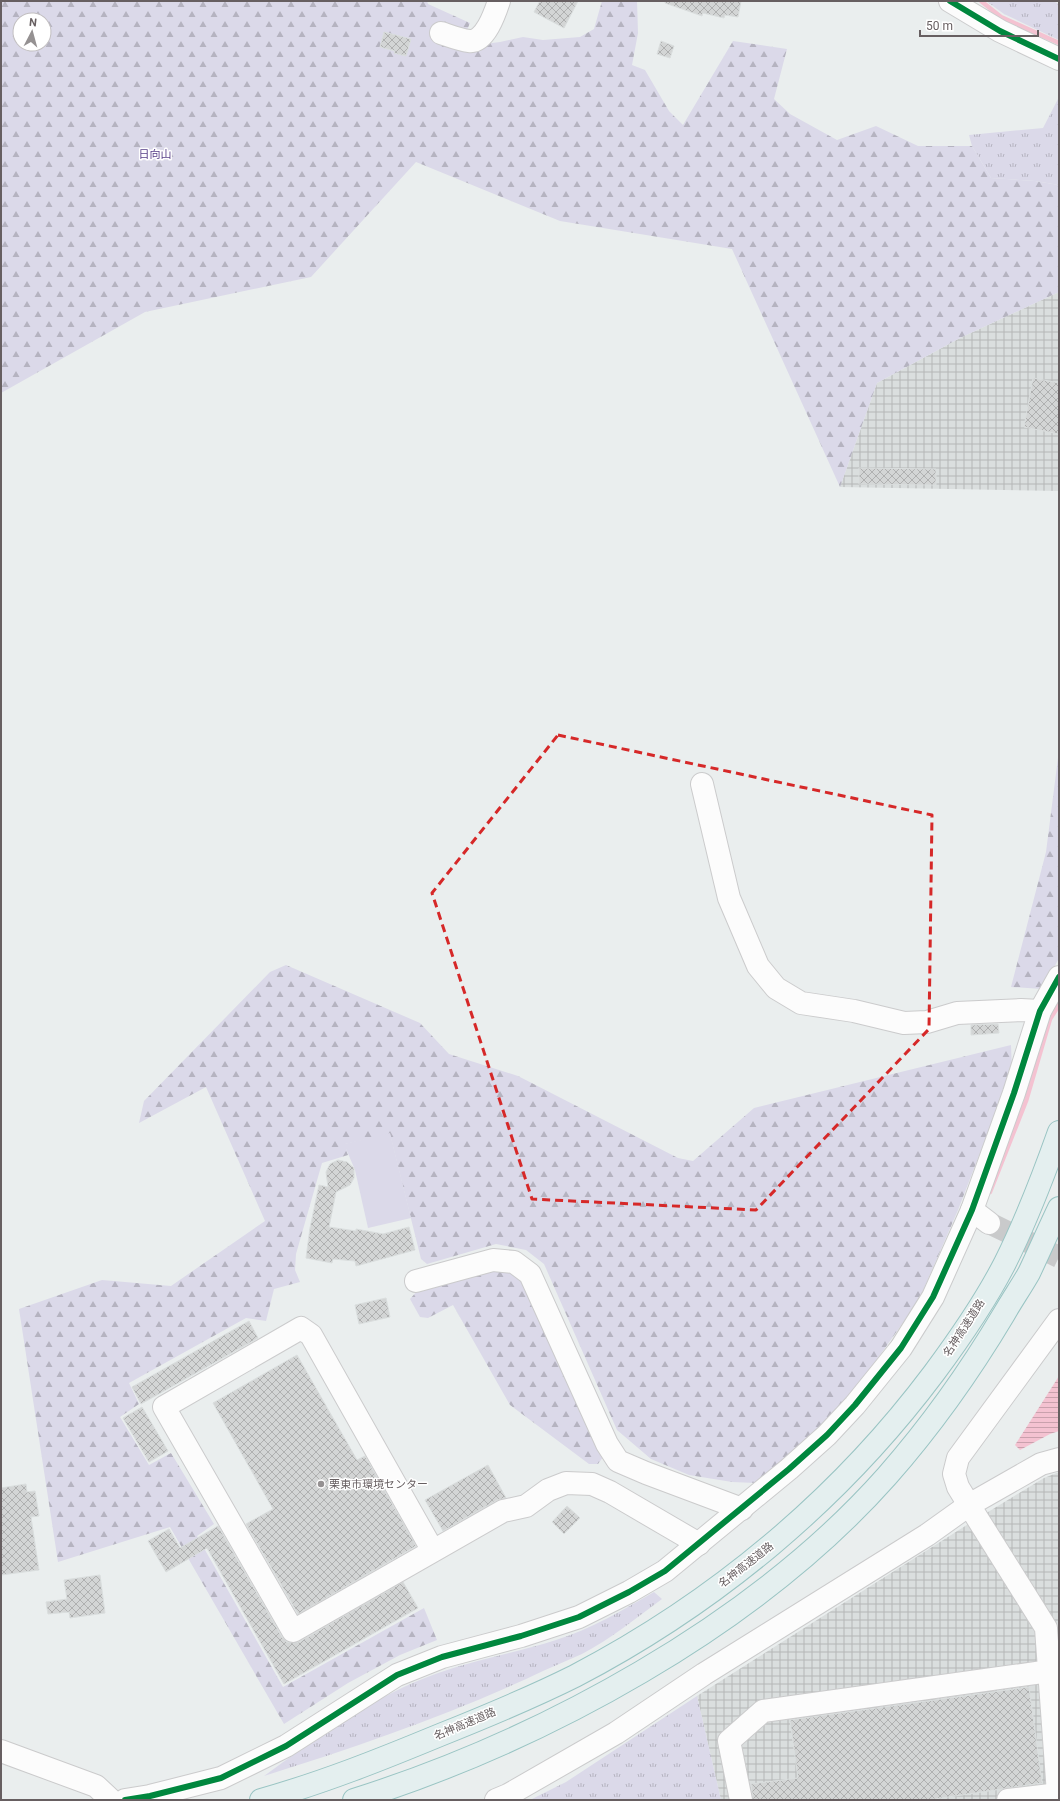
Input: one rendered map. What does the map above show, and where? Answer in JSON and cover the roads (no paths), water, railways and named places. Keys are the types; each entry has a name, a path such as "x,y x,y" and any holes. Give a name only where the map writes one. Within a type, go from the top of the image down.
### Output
{"highway":[{"name":"名神高速道路","path":"261,1800 380,1760 478,1720 574,1676 654,1631 725,1583 802,1520 868,1453 913,1401 964,1332 1004,1265 1038,1190 1059,1132"},
{"path":"354,1800 390,1788 492,1748 587,1703 669,1655 745,1604 824,1540 886,1477 938,1415 986,1345 1028,1274 1059,1208"}],"street":[{"path":"441,34 470,42 481,37 486,30 499,1"},
{"path":"950,1 1000,31 1059,59"},
{"path":"702,784 729,898 758,966 776,988 801,1003 854,1011 904,1023 927,1022 957,1014 997,1011 1040,1011"},
{"path":"125,1800 150,1796 221,1778 286,1746 397,1675 442,1658 521,1636 579,1617 629,1592 665,1571 700,1544 827,1435 855,1405 901,1348 933,1297 972,1210 1014,1093 1040,1011 1059,977"},
{"path":"972,1210 989,1223"},
{"path":"416,1280 493,1260 514,1262 530,1274 607,1444 618,1460 646,1473 742,1509"},
{"path":"1008,1800 1058,1794 1050,1671 1052,1627 969,1505 958,1487 954,1474 958,1458 1059,1320"},
{"path":"433,1551 310,1335 301,1328 164,1407 293,1631 433,1551 503,1511 526,1506 548,1490 566,1484 592,1484 598,1486 700,1544"},
{"path":"496,1800 508,1795 616,1733 704,1674 927,1535 969,1505 1042,1464 1059,1459"},
{"path":"741,1800 730,1741 763,1711 1050,1671"},
{"path":"1,1751 96,1786 111,1800"}],"waterway":[{"path":"981,1 1001,17 1059,43"},
{"path":"990,1192 1026,1101 1050,1019 1059,1005"}],"tunnel":[{"path":"989,1223 1059,1257"}],"place":[{"name":"栗東市環境センター","path":"321,1484"}],"park label":[{"name":"日向山","path":"155,154"}]}
